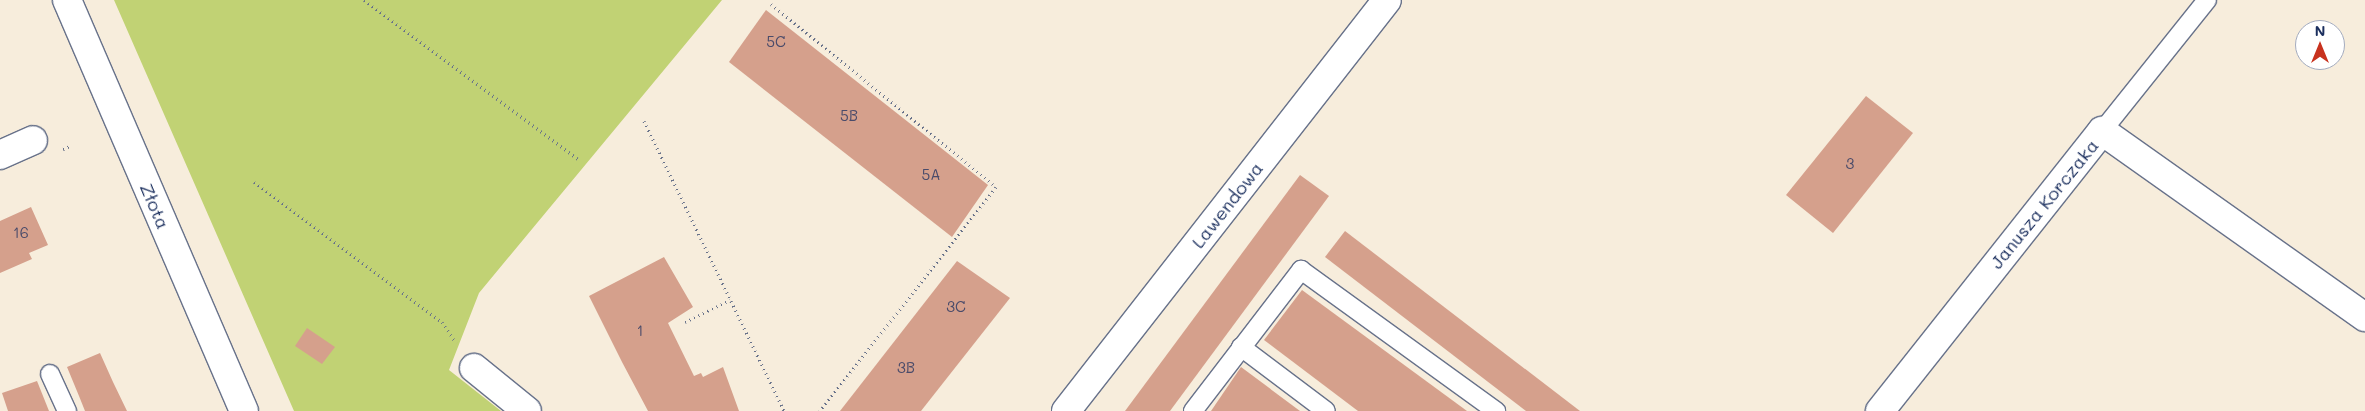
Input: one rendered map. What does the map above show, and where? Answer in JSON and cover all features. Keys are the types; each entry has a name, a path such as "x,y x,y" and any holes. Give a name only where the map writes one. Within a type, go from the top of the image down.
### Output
{"street":[{"name":"Złota","path":"67,0 244,411"},
{"name":"Lawendowa","path":"1066,411 1387,0"},
{"name":"Janusza Korczaka","path":"1880,411 2102,131 2365,317"},
{"path":"0,155 33,140"},
{"path":"474,368 527,411"}],"lane":[{"path":"2102,131 2207,0"},
{"path":"1193,411 1301,270 1496,411"},
{"path":"1241,347 1326,411"},
{"path":"50,374 67,411"}],"path":[{"path":"364,0 578,160"},
{"path":"771,4 996,187 820,411"},
{"path":"644,121 784,411"},
{"path":"254,182 442,322 474,368"},
{"path":"686,322 730,300"}],"green space":[{"path":"114,0 722,0 479,293 449,370 501,411 294,411"}],"building":[{"path":"766,10 988,185 952,237 729,62"},
{"path":"1866,96 1913,133 1833,233 1786,195"},
{"path":"1300,175 1329,196 1170,411 1125,411"},
{"path":"31,207 48,245 29,253 32,259 0,273 0,221"},
{"path":"1345,231 1580,411 1526,411 1325,257"},
{"path":"664,257 693,307 668,323 694,376 701,373 703,377 723,367 739,411 648,411 589,296"},
{"path":"957,261 1010,298 921,411 840,411"},
{"path":"1302,290 1467,411 1358,411 1264,340"},
{"path":"307,328 335,347 322,364 295,346"},
{"path":"100,353 127,411 85,411 67,367"},
{"path":"1241,367 1300,411 1211,411"},
{"path":"37,381 49,411 8,411 2,393"}]}
